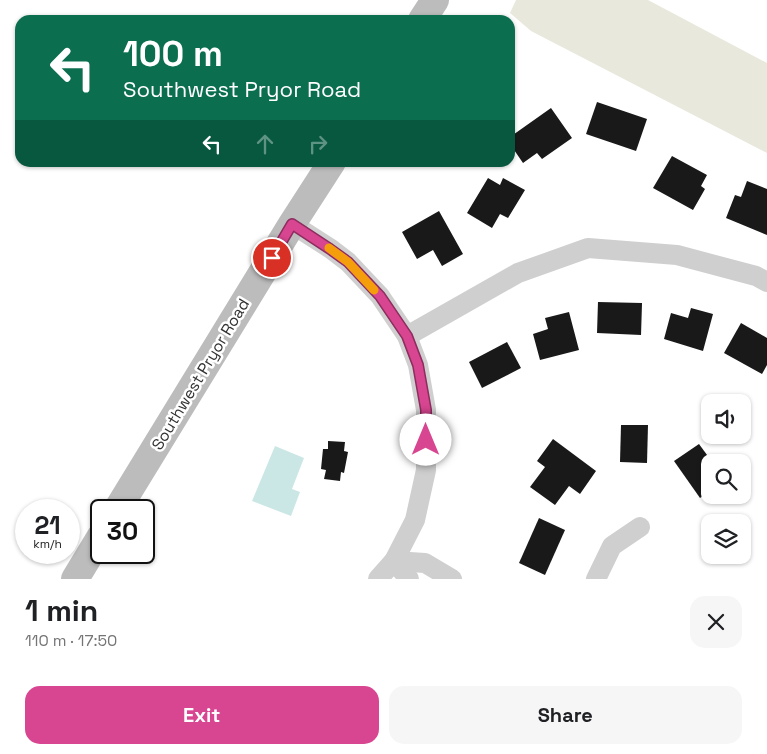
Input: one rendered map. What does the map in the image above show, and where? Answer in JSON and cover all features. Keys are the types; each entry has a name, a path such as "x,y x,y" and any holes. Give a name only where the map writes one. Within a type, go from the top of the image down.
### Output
{"street":[{"path":"425,15 435,0"},
{"name":"Southwest Pryor Road","path":"124,499 329,167"},
{"path":"292,224 348,262 380,296 407,336 418,365 426,410 426,470 415,520 394,561 378,579"},
{"path":"407,336 518,273 588,248 677,255 756,276 767,282"},
{"path":"596,579 612,546 640,527"},
{"path":"75,579 90,554"},
{"path":"394,561 409,579"},
{"path":"394,561 425,563 452,579"}],"shaded area":[{"path":"516,0 648,0 767,63 767,153 531,31 515,17 515,15 510,13"}],"water":[{"path":"275,446 304,458 292,489 300,492 291,516 252,501"}],"building":[{"path":"597,102 647,119 636,151 586,134"},
{"path":"551,108 572,138 542,159 537,153 523,163 515,151 515,133"},
{"path":"672,156 707,175 701,186 705,189 693,210 653,188"},
{"path":"488,178 500,185 503,178 525,190 508,218 500,214 492,228 467,213"},
{"path":"747,181 767,189 767,235 726,218 735,195 741,197"},
{"path":"439,211 463,254 442,266 433,250 417,259 402,232"},
{"path":"598,302 642,303 641,335 597,333"},
{"path":"691,308 713,314 703,351 664,339 671,313 688,318"},
{"path":"569,312 579,350 540,360 533,334 548,329 545,318"},
{"path":"741,323 767,338 767,365 762,374 724,353"},
{"path":"507,342 521,368 482,388 469,362"},
{"path":"621,425 648,425 647,463 620,462"},
{"path":"553,439 596,471 580,494 569,486 555,505 530,487 545,467 537,461"},
{"path":"328,441 345,442 344,451 348,452 344,473 341,472 340,481 324,479 326,470 321,469 323,449 328,449"},
{"path":"699,444 706,454 701,454 701,497 700,498 674,461"},
{"path":"539,518 565,530 545,575 519,563"}],"slow traffic":[{"path":"329,248 348,262 374,290"}],"route":[{"path":"272,258 292,224 348,262 380,296 407,336 418,365 426,410 426,440"}]}
